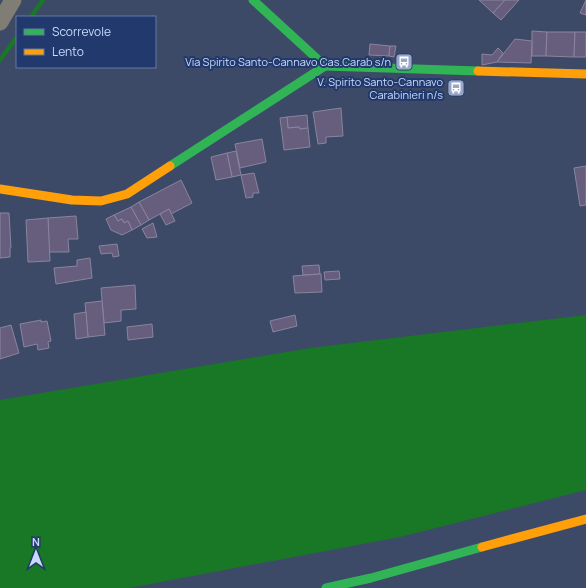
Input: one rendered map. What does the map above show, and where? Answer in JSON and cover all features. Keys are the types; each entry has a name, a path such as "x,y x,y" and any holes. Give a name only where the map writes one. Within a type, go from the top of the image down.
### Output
{"street":[{"path":"0,22 13,0"},
{"path":"254,0 325,66"},
{"path":"0,189 72,200 101,201 127,194 325,66 586,74"},
{"path":"326,588 371,578 586,519"}],"shaded area":[{"path":"586,315 586,490 400,537 129,588 0,588 0,400 310,348"}],"building":[{"path":"479,0 505,0 493,13"},
{"path":"505,0 519,0 501,20 493,13"},
{"path":"586,0 586,15 580,13"},
{"path":"532,31 547,32 546,56 532,56"},
{"path":"547,32 575,32 574,57 546,56"},
{"path":"575,32 586,32 586,57 574,57"},
{"path":"515,39 532,41 531,63 497,62"},
{"path":"370,44 390,46 389,56 369,55"},
{"path":"390,46 396,46 394,57 389,56"},
{"path":"498,48 503,53 497,62 482,65 482,54 492,55"},
{"path":"341,108 343,136 326,137 326,143 318,144 313,112"},
{"path":"307,115 308,128 288,128 287,117"},
{"path":"287,117 288,128 308,128 310,147 284,150 280,118"},
{"path":"262,139 266,162 240,168 235,144"},
{"path":"236,151 241,175 232,177 227,153"},
{"path":"227,153 232,177 216,180 211,157"},
{"path":"586,166 586,205 580,206 574,168"},
{"path":"254,173 259,193 253,193 253,197 246,198 241,175"},
{"path":"181,180 192,203 171,214 169,209 149,220 139,202"},
{"path":"139,202 149,220 141,225 131,207"},
{"path":"131,207 141,225 132,230 128,221 124,223 122,219 118,221 114,215"},
{"path":"169,209 175,221 166,225 160,214"},
{"path":"0,213 9,213 11,248 10,257 0,258"},
{"path":"114,215 118,221 122,219 124,223 128,221 132,230 122,235 111,230 106,219"},
{"path":"76,216 78,239 68,239 69,252 49,252 48,218"},
{"path":"48,218 50,261 28,262 26,220"},
{"path":"153,223 157,237 147,238 142,229"},
{"path":"117,244 119,256 113,257 112,253 101,254 99,246"},
{"path":"90,258 92,278 56,284 54,268 77,266 77,260"},
{"path":"319,265 320,274 303,275 302,266"},
{"path":"339,271 340,279 325,280 324,272"},
{"path":"321,274 322,292 295,293 293,276"},
{"path":"135,285 136,309 121,310 121,321 104,323 101,288"},
{"path":"102,301 105,335 88,337 85,303"},
{"path":"86,312 88,337 76,339 74,314"},
{"path":"295,315 297,326 273,332 270,321"},
{"path":"41,320 41,322 47,321 51,341 48,342 49,348 38,350 37,344 24,347 20,324"},
{"path":"152,324 153,337 128,340 127,327"},
{"path":"11,325 19,353 0,359 0,328"}],"waterway":[{"path":"32,16 43,0"},
{"path":"0,60 16,38"}],"traffic: fast":[{"path":"253,0 325,66 478,71"},
{"path":"170,166 325,66"},
{"path":"326,588 371,578 482,547"}],"traffic: slow":[{"path":"478,71 586,74"},
{"path":"0,189 72,200 101,201 127,194 170,166"},
{"path":"482,547 586,519"}],"place":[{"name":"Via Spirito Santo-Cannavo Cas.Carab s/n","path":"404,62"},
{"name":"V. Spirito Santo-Cannavo Carabinieri n/s","path":"456,88"}]}
